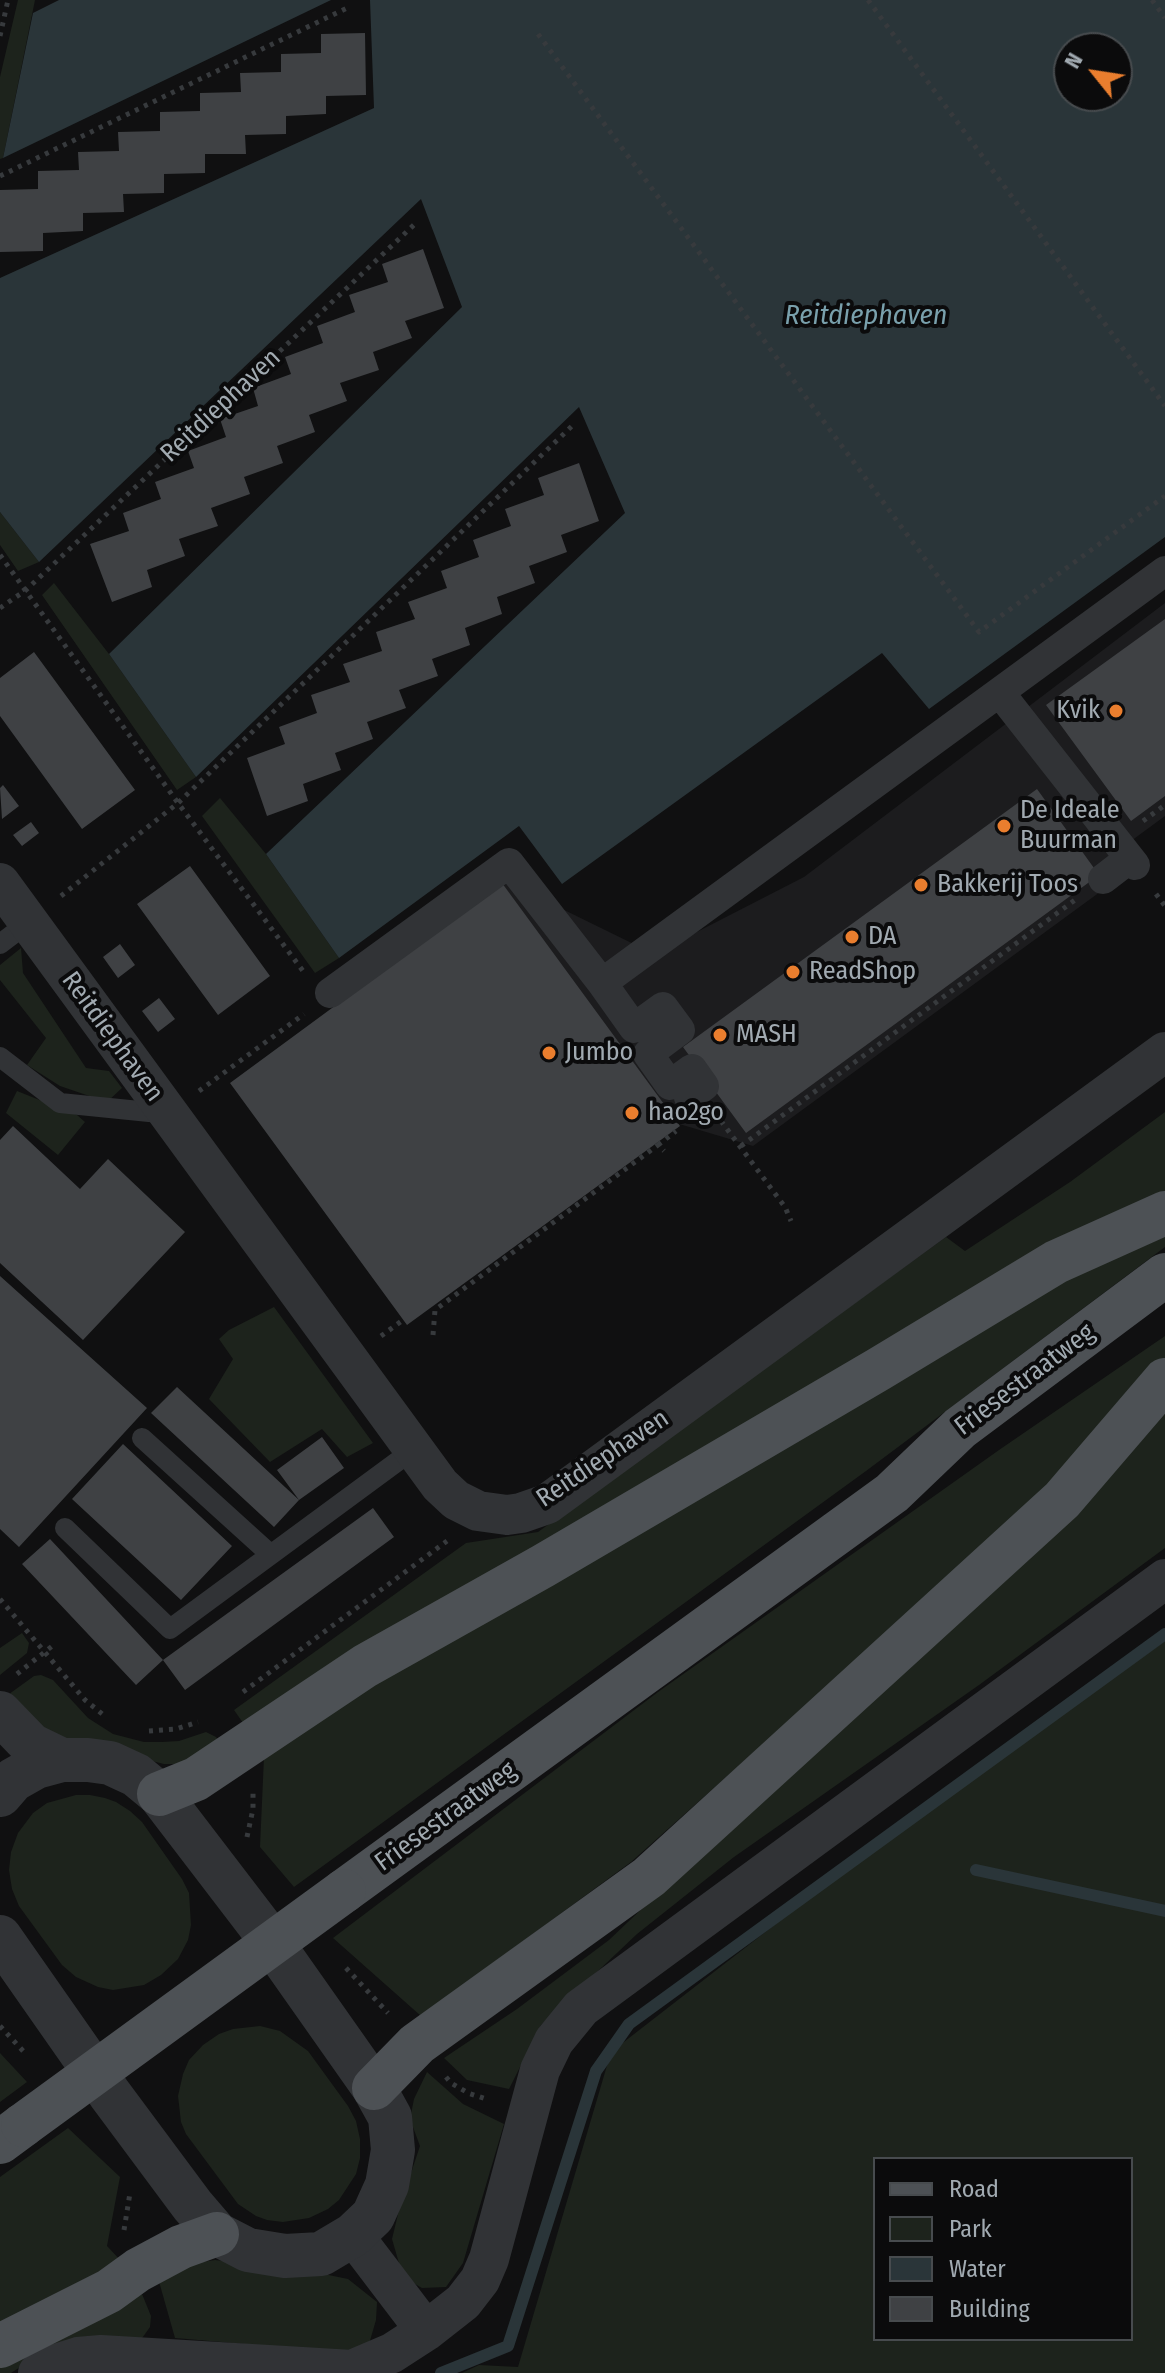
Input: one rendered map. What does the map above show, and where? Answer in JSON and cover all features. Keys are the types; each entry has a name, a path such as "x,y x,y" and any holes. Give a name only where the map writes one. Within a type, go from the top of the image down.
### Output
{"main road":[{"path":"159,1794 196,1779 365,1666 543,1566 1056,1262 1165,1213"},
{"name":"Friesestraatweg","path":"12,2134 892,1493 960,1428 1165,1275"},
{"name":"Friesestraatweg","path":"892,1493 975,1449 1165,1312"},
{"path":"374,2088 417,2044 649,1877 1062,1500 1165,1380"},
{"path":"0,2346 109,2291 138,2270 181,2247 217,2234"}],"street":[{"path":"602,983 1165,571"},
{"path":"1000,693 1126,850 1103,879"},
{"path":"327,996 509,863 634,1028 663,1007 680,1030 648,1054 670,1085 692,1069 704,1086 689,1097 706,1109"},
{"name":"Reitdiephaven","path":"0,883 14,933 169,1114 440,1485 456,1500 478,1511 507,1515 547,1504 1165,1052"},
{"path":"38,2373 49,2366 78,2357 101,2355 352,2370 392,2353 426,2331 463,2302 485,2270 540,2070 554,2041 581,2008 1165,1579"},
{"path":"6,1695 12,1727 31,1745 62,1760"},
{"path":"0,1795 13,1780 36,1767 62,1760 110,1763 136,1775 159,1794 260,1926 374,2088 390,2117 393,2150 387,2185 373,2216 353,2235 321,2254 285,2256 248,2250 217,2234 109,2093 0,1937"},
{"path":"353,2235 426,2331"}],"lane":[{"path":"0,1057 60,1103 169,1114"},
{"path":"142,1438 270,1554"},
{"path":"65,1528 170,1629 413,1450"}],"path":[{"path":"0,36 8,0"},
{"path":"868,0 1165,406"},
{"path":"1152,0 1165,18"},
{"path":"0,176 349,7"},
{"path":"538,34 979,632 1165,496"},
{"name":"Reitdiephaven","path":"0,608 26,590 417,222"},
{"path":"14,933 178,803 572,426"},
{"path":"0,555 178,803 327,996 169,1114"},
{"path":"741,1146 1103,879"},
{"path":"706,1109 741,1146 785,1207 791,1221"},
{"path":"433,1335 435,1310 658,1145 664,1151"},
{"path":"237,1696 454,1537 478,1511"},
{"path":"0,1599 85,1700 114,1722"},
{"path":"6,1695 56,1643"},
{"path":"138,1729 154,1732 192,1725 202,1720"},
{"path":"0,2026 31,2060"},
{"path":"417,2044 451,2083 468,2093 528,2108"},
{"path":"131,2180 123,2240 126,2252 138,2270"}],"shaded area":[{"path":"1165,603 1165,816 1131,841 1145,859 753,1146 676,1123 497,877 654,954 804,877"}],"green space":[{"path":"18,0 35,0 3,158 0,159 0,77"},
{"path":"0,512 39,562 18,571 0,545"},
{"path":"54,583 109,654 196,777 177,790 42,595"},
{"path":"220,798 266,854 339,958 315,973 202,816"},
{"path":"21,948 23,973 86,1068 109,1071 122,1088 107,1102 60,1086 27,1065 46,1038 0,980 0,965"},
{"path":"17,1091 77,1115 85,1122 58,1155 6,1113"},
{"path":"1165,1112 1165,1199 248,1730 234,1710 466,1543 538,1532 946,1237 965,1251 1070,1182"},
{"path":"1165,1232 1165,1247 866,1471 294,1887 260,1847 264,1757 361,1688 999,1310"},
{"path":"274,1307 373,1443 347,1457 322,1429 270,1462 209,1399 233,1359 219,1339 229,1330"},
{"path":"1165,1336 1165,1361 1042,1495 631,1862 421,2016 333,1938 658,1692"},
{"path":"1165,1412 1165,1548 979,1685 734,1857 637,1934 541,2025 509,2089 467,2080 444,2058 517,2009 609,1940"},
{"path":"22,1633 29,1643 27,1653 0,1675 0,1648"},
{"path":"1165,1641 1165,2373 462,2373 479,2365 518,2367 611,2052 867,1853"},
{"path":"41,1675 53,1680 88,1718 113,1734 144,1742 162,1742 179,1741 206,1732 216,1737 223,1747 176,1764 164,1764 43,1734 5,1697 34,1676"},
{"path":"76,1795 105,1798 130,1811 142,1822 189,1893 191,1925 188,1940 178,1959 144,1985 113,1990 76,1977 62,1965 19,1906 12,1889 9,1870 18,1833 33,1813 47,1803"},
{"path":"260,2026 280,2031 308,2051 356,2121 360,2158 356,2174 339,2200 309,2218 283,2222 267,2220 238,2204 186,2134 181,2122 178,2096 189,2060 219,2034"},
{"path":"0,2053 27,2082 0,2102"},
{"path":"427,2072 463,2104 504,2124 463,2263 446,2287 422,2288 403,2277 392,2239 420,2146 410,2119 414,2099"},
{"path":"68,2128 120,2177 107,2246 122,2262 0,2329 0,2177"},
{"path":"215,2260 348,2279 377,2302 369,2344 349,2353 175,2338 158,2278 176,2266"},
{"path":"142,2294 151,2316 150,2327 140,2341 34,2358 11,2373 0,2373 0,2361"}],"water":[{"path":"59,0 331,0 3,158 33,13"},
{"name":"Reitdiephaven","path":"370,0 1165,0 1165,537 929,709 882,653 562,884 519,826 339,958 266,854 625,513 579,407 196,777 109,654 462,307 421,199 39,562 0,512 0,278 374,108"}],"building":[{"path":"365,33 366,95 326,96 326,114 286,116 286,134 245,135 246,154 205,154 205,173 164,174 164,193 123,194 124,212 83,213 83,231 43,233 43,251 0,252 0,190 38,189 38,171 79,170 78,152 119,151 118,132 160,131 160,112 200,111 200,93 241,92 240,73 281,72 281,54 321,53 321,34"},
{"path":"423,249 444,308 405,321 412,338 373,352 379,370 340,383 347,401 309,415 315,432 277,446 283,463 244,477 250,494 211,508 218,526 179,539 185,556 147,570 152,587 112,602 90,544 129,531 123,513 161,499 155,482 194,468 188,451 226,437 220,419 258,406 253,388 291,374 285,357 323,343 317,326 355,312 349,295 388,282 382,264"},
{"path":"579,463 599,521 561,535 567,552 529,566 535,583 497,597 502,614 465,628 470,645 432,659 438,676 399,690 406,708 367,722 373,739 335,753 341,770 303,784 308,801 267,816 247,758 285,744 279,727 317,713 311,695 350,682 343,664 382,651 376,632 415,619 408,602 447,588 441,571 479,557 473,540 511,526 505,509 544,495 538,478"},
{"path":"1165,619 1165,796 1131,821 1046,705"},
{"path":"34,652 135,790 82,829 0,716 0,678"},
{"path":"3,785 19,806 2,819 0,788"},
{"path":"1037,789 1099,875 746,1133 683,1047"},
{"path":"31,822 39,833 22,846 13,835"},
{"path":"190,866 270,976 218,1015 137,904"},
{"path":"502,883 680,1126 407,1325 230,1083"},
{"path":"120,944 135,965 118,978 103,957"},
{"path":"159,998 175,1019 158,1032 142,1011"},
{"path":"13,1126 80,1189 108,1159 185,1232 83,1340 0,1263 0,1140"},
{"path":"0,1276 147,1408 19,1547 0,1529"},
{"path":"177,1387 299,1500 274,1527 151,1413"},
{"path":"322,1437 344,1468 299,1500 277,1470"},
{"path":"123,1444 232,1546 181,1600 72,1499"},
{"path":"373,1508 394,1537 185,1690 163,1660"},
{"path":"50,1539 163,1660 136,1685 22,1564"}],"waterway":[{"path":"441,2373 508,2346 596,2071 629,2024 1165,1634"},
{"path":"976,1870 1165,1911"}],"place":[{"name":"Kvik","path":"1116,711"},
{"name":"De Ideale Buurman","path":"1004,826"},
{"name":"Bakkerij Toos","path":"921,885"},
{"name":"DA","path":"852,937"},
{"name":"ReadShop","path":"793,972"},
{"name":"MASH","path":"720,1035"},
{"name":"Jumbo","path":"549,1053"},
{"name":"hao2go","path":"632,1113"}]}
